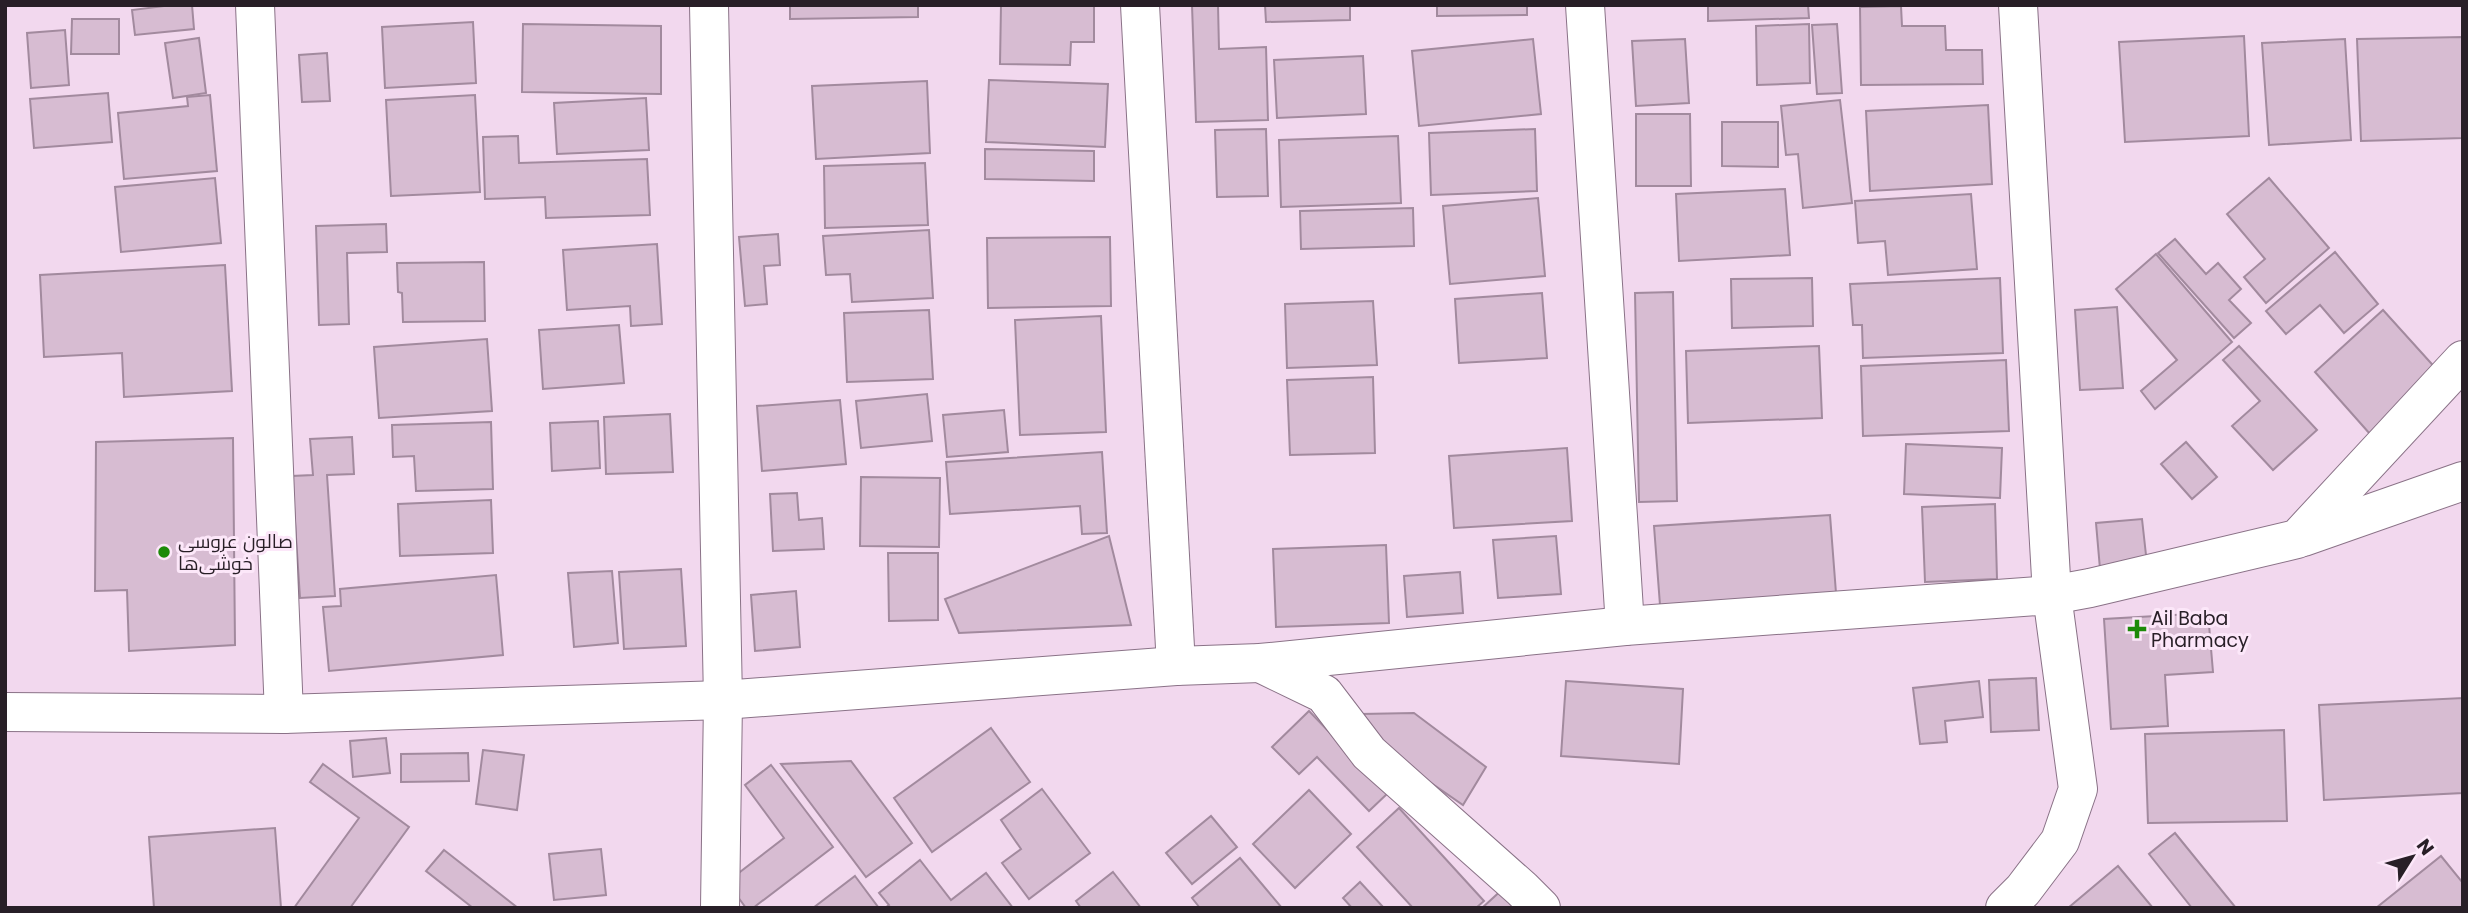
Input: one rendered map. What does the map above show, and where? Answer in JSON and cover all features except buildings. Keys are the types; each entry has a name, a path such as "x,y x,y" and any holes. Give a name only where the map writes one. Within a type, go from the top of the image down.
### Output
{"street":[{"path":"255,5 284,714"},
{"path":"709,5 723,701 720,908"},
{"path":"1140,5 1176,666"},
{"path":"1585,5 1625,626"},
{"path":"2005,908 2023,890 2060,841 2078,789 2052,595 2018,5"},
{"path":"2298,539 2463,360"},
{"path":"5,712 284,714 723,701 1176,666 1260,663 1625,626 2052,595 2298,539 2463,481"},
{"path":"1260,663 1324,694 1369,753 1541,908"}],"place":[{"name":"صالون عروسی خوشی‌ها","path":"164,552"},
{"name":"Ail Baba Pharmacy","path":"2137,629"}]}
